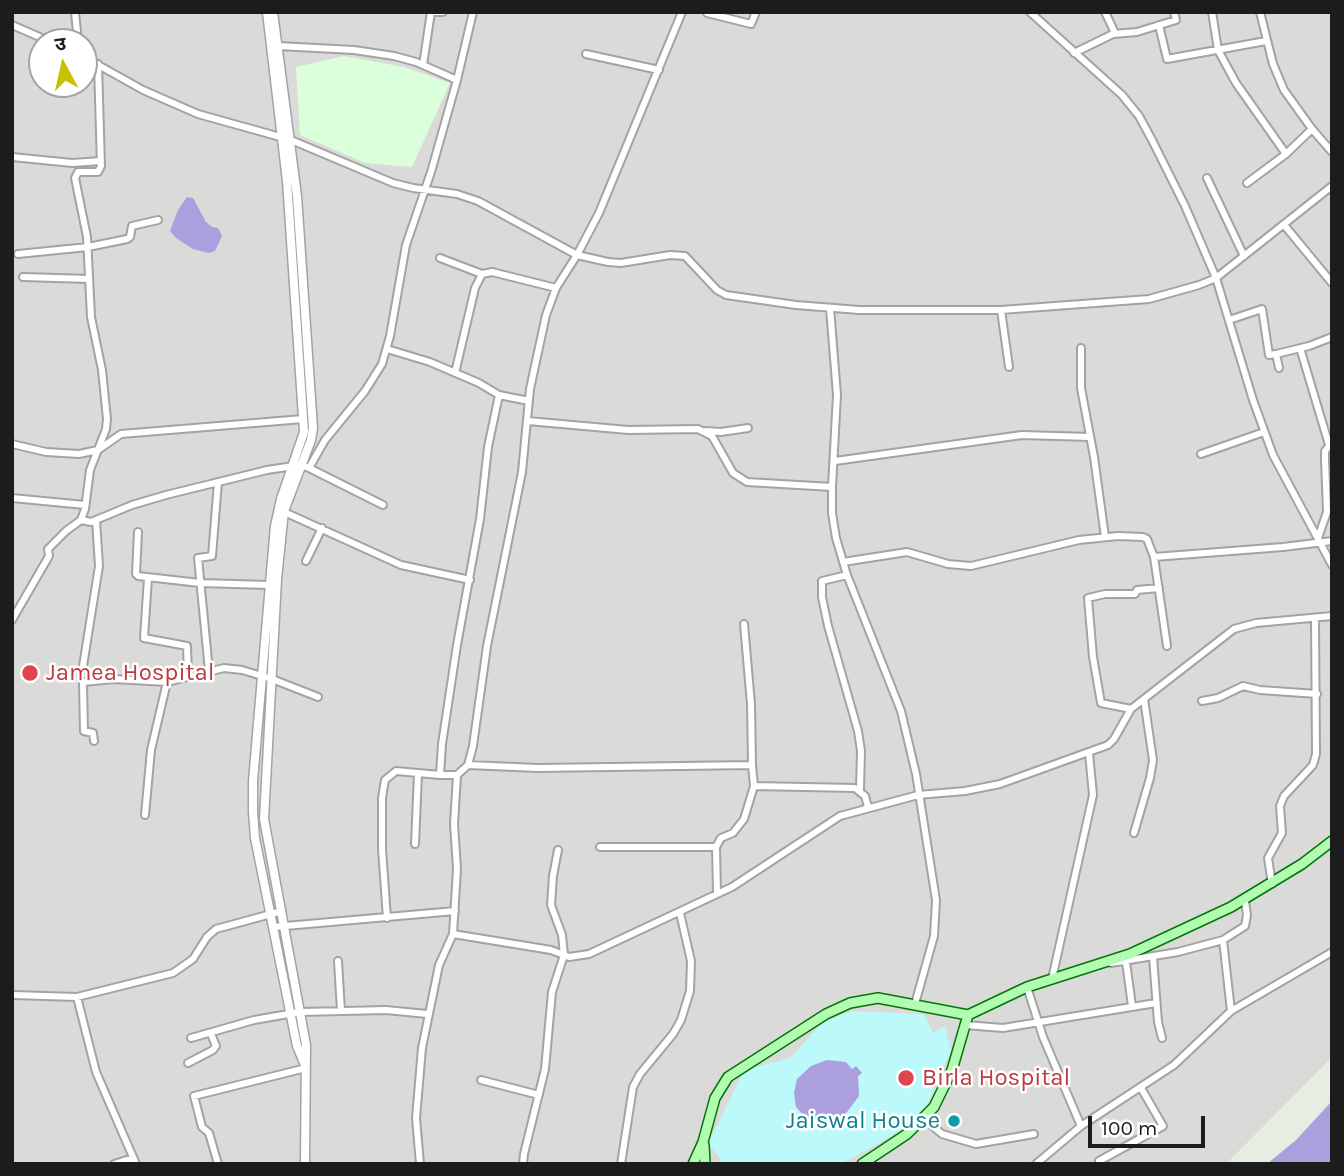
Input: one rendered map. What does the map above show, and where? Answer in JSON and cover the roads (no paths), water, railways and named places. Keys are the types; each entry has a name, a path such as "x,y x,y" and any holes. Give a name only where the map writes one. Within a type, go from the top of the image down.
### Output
{"main road":[{"path":"693,1164 703,1142 715,1098 728,1077 826,1014 850,1003 878,998 968,1015 1027,987 1130,954 1245,901 1332,841"},
{"path":"867,1163 924,1119 934,1107 952,1070 968,1015"},
{"path":"703,1142 705,1164"}],"street":[{"path":"267,12 299,222 313,420 311,440 281,510 269,586 253,781 253,812 255,838 271,914 295,1013 306,1045 304,1164"},
{"path":"273,12 287,139 296,290 304,432 300,467"},
{"path":"423,65 433,12 443,12"},
{"path":"300,467 375,377 387,349 402,262 457,80 473,12"},
{"path":"387,918 382,849 383,787 390,775 396,771 457,775 468,765 490,634 516,506 529,401 547,315 556,288 577,255 610,189 682,12"},
{"path":"707,13 751,24 756,12"},
{"path":"1030,12 1122,95 1139,116 1185,206 1216,278 1264,432 1291,491 1332,565"},
{"path":"1105,12 1113,34"},
{"path":"1074,53 1113,34 1136,32 1176,20 1174,12"},
{"path":"1212,12 1218,50 1236,83 1286,154"},
{"path":"1260,12 1266,41 1284,90 1332,152"},
{"path":"1159,25 1167,59 1266,41"},
{"path":"278,46 365,51 394,56 457,80"},
{"path":"586,54 659,70"},
{"path":"98,64 143,90 198,114 287,139 393,183 457,194 478,201 577,255 621,263 670,255 685,256 718,290 738,299 830,308 923,311 1001,310 1149,299 1216,278 1285,226 1332,186"},
{"path":"12,620 49,556 48,549 81,520 90,470 106,429 107,407 90,317 88,247 75,178 78,172 98,172 101,161 98,64"},
{"path":"1247,183 1286,154 1312,129"},
{"path":"12,157 72,163 101,161"},
{"path":"1207,178 1244,257"},
{"path":"18,254 88,247 127,239 132,226 158,220"},
{"path":"1285,226 1332,282"},
{"path":"440,258 482,274 492,272 556,288"},
{"path":"455,373 475,288 482,274"},
{"path":"23,277 89,279"},
{"path":"830,308 838,396 832,513 847,575 901,712 914,764 934,881 937,915 934,936 915,1004"},
{"path":"1229,320 1262,309 1269,355 1332,337"},
{"path":"1001,310 1009,367"},
{"path":"1081,348 1081,388 1105,537"},
{"path":"1300,348 1331,443 1325,451 1327,512 1319,540"},
{"path":"387,349 455,373 499,395 529,401"},
{"path":"1276,354 1279,368"},
{"path":"440,775 446,715 480,519 488,447 499,395"},
{"path":"12,444 79,454 98,450 121,434 303,419"},
{"path":"527,422 628,430 698,429 721,432 748,428"},
{"path":"704,431 717,444 733,473 747,481 832,487"},
{"path":"1201,454 1264,432"},
{"path":"835,461 1022,435 1090,437"},
{"path":"81,520 91,522 166,495 218,482 300,467 383,505"},
{"path":"209,671 198,558 212,556 218,482"},
{"path":"12,498 85,505"},
{"path":"281,510 401,565 470,580"},
{"path":"281,510 264,819 285,926 295,1013"},
{"path":"83,666 99,566 96,520"},
{"path":"306,561 322,528"},
{"path":"138,532 136,575 200,583 269,586"},
{"path":"843,562 907,552 947,564 971,566 1036,549 1105,537 1143,537 1150,543 1154,557 1167,646"},
{"path":"1154,557 1319,540 1332,541"},
{"path":"847,575 821,581 822,597 858,732 861,751 860,789 868,807"},
{"path":"148,578 144,638 187,646 188,676"},
{"path":"1131,709 1101,703 1093,657 1088,598 1105,594 1135,594 1137,590 1159,587"},
{"path":"453,933 551,950 576,958 589,954 717,894 773,862 840,816 918,795 965,791 1000,784 1108,745 1131,709 1234,629 1256,623 1332,616"},
{"path":"1272,884 1268,858 1282,833 1280,806 1284,796 1315,760 1315,619"},
{"path":"717,894 716,847 721,838 733,833 744,818 754,786 744,624"},
{"path":"94,741 93,733 84,731 83,682 114,679 167,682 224,668 272,678 318,697"},
{"path":"145,815 151,750 167,682"},
{"path":"1202,701 1218,698 1243,686 1317,694"},
{"path":"1134,833 1153,760 1144,699"},
{"path":"1052,979 1093,795 1089,753"},
{"path":"468,765 538,768 752,765"},
{"path":"415,844 418,774"},
{"path":"420,1164 416,1110 427,1014 439,965 453,933 457,869 454,824 457,775"},
{"path":"754,786 860,789"},
{"path":"600,847 716,847"},
{"path":"523,1164 547,1051 552,992 564,955 562,935 551,905 558,850"},
{"path":"1099,965 1153,957 1223,940 1245,926 1245,901"},
{"path":"12,995 77,997 173,973 193,959 207,937 216,929 282,911"},
{"path":"274,927 455,911"},
{"path":"621,1164 633,1087 640,1074 673,1034 681,1020 690,991 691,961 680,913"},
{"path":"1223,940 1231,1011"},
{"path":"1036,1164 1081,1126 1174,1065 1231,1011 1332,952"},
{"path":"1153,957 1162,1038"},
{"path":"338,961 341,1011"},
{"path":"1126,962 1132,1006"},
{"path":"1027,987 1081,1126"},
{"path":"77,997 96,1072 135,1161 114,1164"},
{"path":"965,1026 1003,1028 1156,1003"},
{"path":"191,1038 254,1020 295,1013 399,1010 427,1014"},
{"path":"188,1063 213,1050 216,1046 211,1034"},
{"path":"218,1164 209,1133 202,1127 194,1096 306,1068"},
{"path":"481,1080 539,1095"},
{"path":"1099,1161 1163,1126 1142,1088"},
{"path":"924,1119 942,1134 976,1144 1034,1134"}],"place":[{"name":"Jamea Hospital","path":"30,673"},
{"name":"Birla Hospital","path":"906,1078"},
{"name":"Jaiswal House","path":"954,1121"}]}
